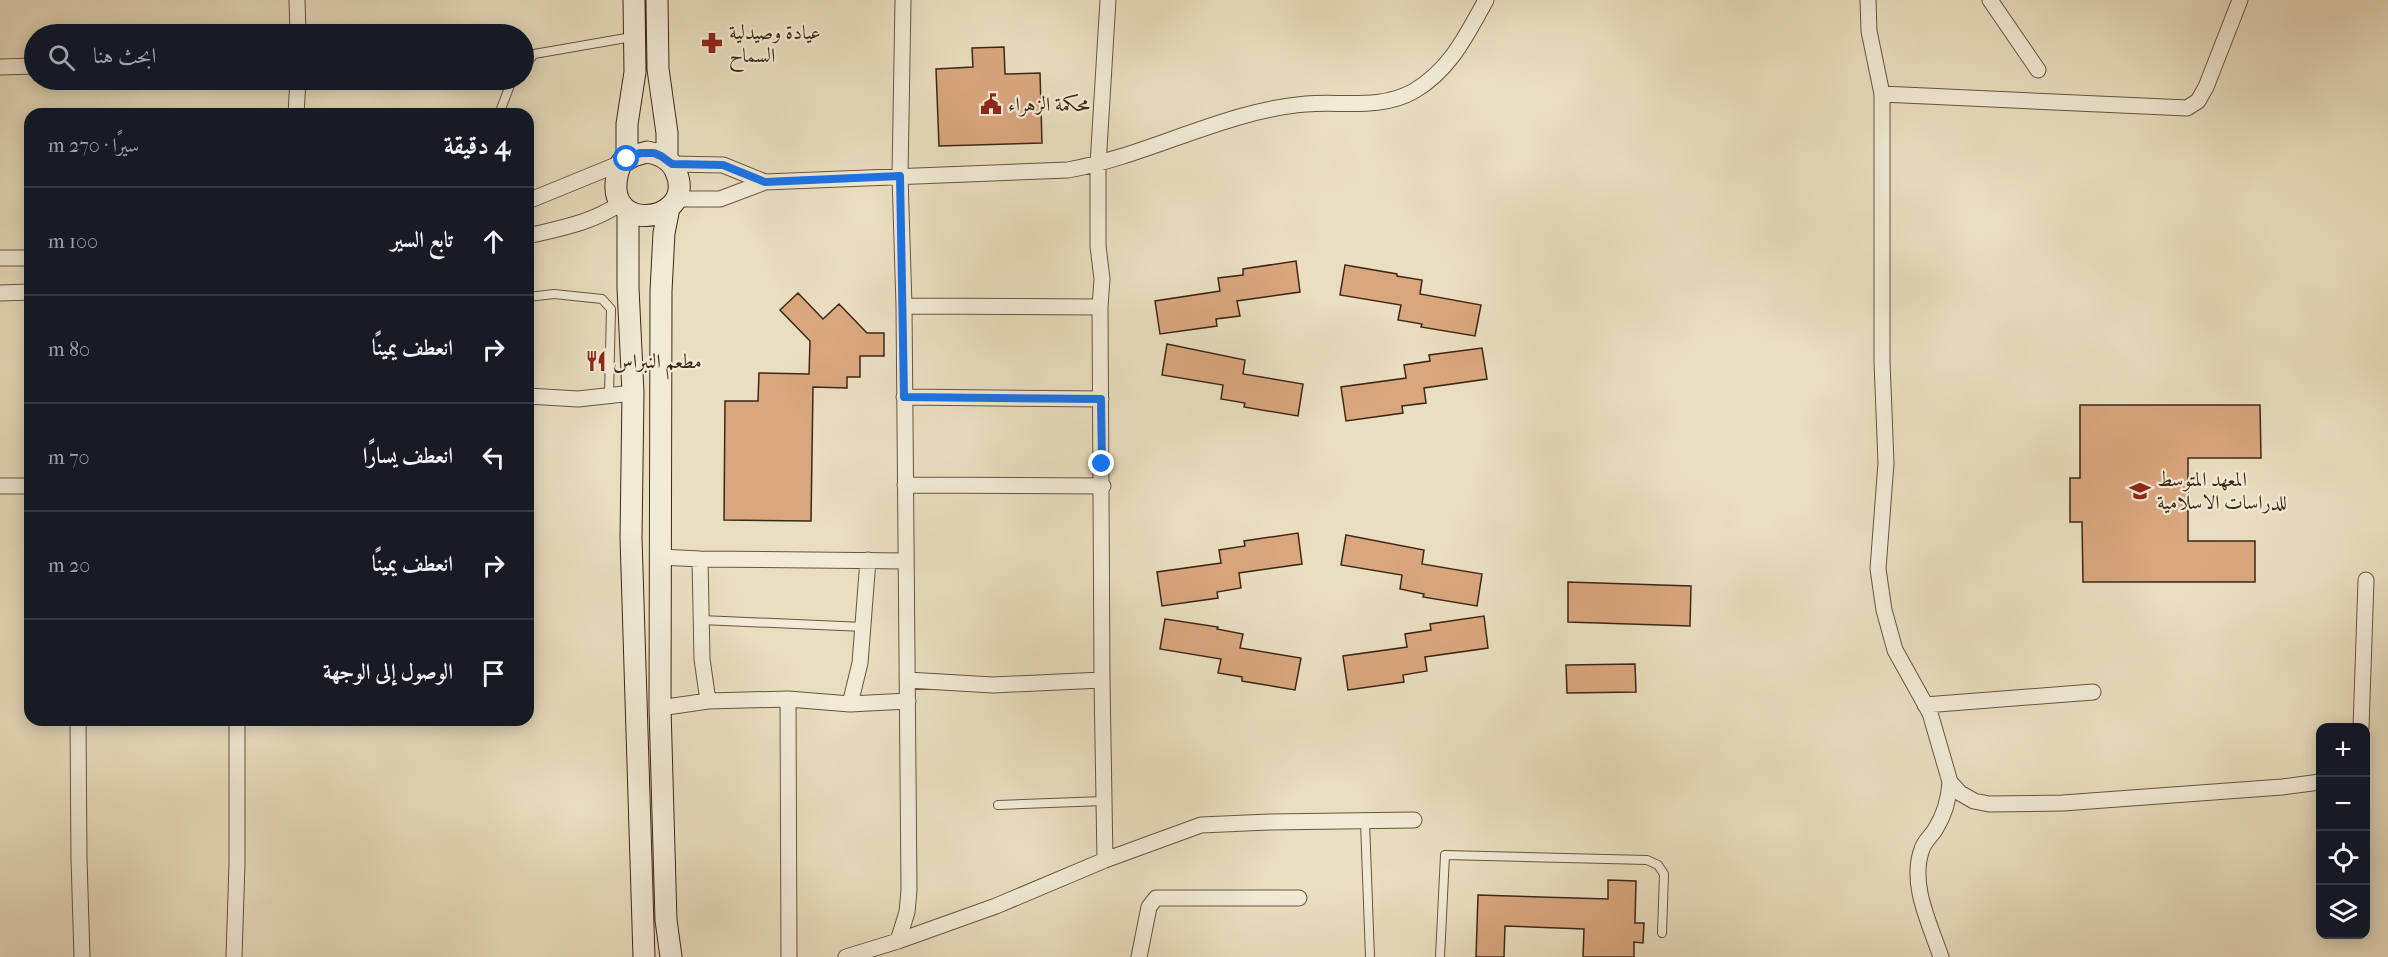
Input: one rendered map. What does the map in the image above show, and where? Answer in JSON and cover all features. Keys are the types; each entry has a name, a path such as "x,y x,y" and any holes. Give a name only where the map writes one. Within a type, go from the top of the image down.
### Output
{"street":[{"path":"297,0 298,24"},
{"path":"634,0 635,72 624,161 615,181 615,189 624,207 633,393 632,538 644,957"},
{"path":"657,0 658,69 669,162 679,185 664,233 661,291 660,708 666,920 671,957"},
{"path":"898,942 907,912 909,890 900,176 903,0"},
{"path":"1105,860 1100,307 1102,279 1098,246 1098,165 1108,0"},
{"path":"534,235 583,223 624,207 649,217 663,212 672,203 720,199 765,182 1068,170 1098,165 1239,118 1305,104 1378,103 1411,93 1435,78 1453,59 1486,0"},
{"path":"1868,0 1869,31 1882,94 1882,362 1886,463 1878,569 1884,610 1895,650 1930,714 1950,782 1948,802 1943,816 1922,848 1918,865 1922,903 1941,957"},
{"path":"1990,0 2038,70"},
{"path":"1882,94 2187,108 2198,101 2206,87 2240,0"},
{"path":"0,67 24,66"},
{"path":"296,108 297,90"},
{"path":"534,198 647,152 661,156 669,162 723,165 765,182"},
{"path":"0,258 24,258"},
{"path":"0,293 24,292"},
{"path":"903,306 1100,307"},
{"path":"534,396 578,399 633,393"},
{"path":"904,397 1101,399"},
{"path":"905,485 1102,486"},
{"path":"0,486 24,486"},
{"path":"660,557 906,561"},
{"path":"700,559 703,681 708,701"},
{"path":"850,704 860,663 868,560"},
{"path":"2361,723 2366,580"},
{"path":"907,680 993,686 1102,680"},
{"path":"1925,705 2092,692"},
{"path":"660,708 708,701 788,699 850,704 908,701"},
{"path":"788,699 789,957"},
{"path":"78,726 82,957"},
{"path":"234,957 237,726"},
{"path":"1950,782 1960,793 1974,801 1989,804 2063,803 2316,783"},
{"path":"846,957 898,942 996,906 1105,860 1201,825 1414,820"},
{"path":"1139,957 1149,907 1156,898 1299,898"}],"lane":[{"path":"534,54 635,36"},
{"path":"501,108 508,90"},
{"path":"534,296 554,294 602,298 611,309 609,395"},
{"path":"701,620 864,627"},
{"path":"998,805 1104,801"},
{"path":"1365,822 1370,957"},
{"path":"1440,957 1444,855 1647,860 1658,865 1664,874 1662,933"}],"building":[{"path":"1004,47 1005,74 1040,73 1042,143 939,146 936,69 973,67 972,48"},
{"path":"1296,261 1300,292 1237,301 1240,316 1216,319 1217,326 1160,334 1155,301 1220,291 1218,278 1243,275 1243,269"},
{"path":"1345,265 1422,280 1420,294 1481,305 1475,336 1421,327 1422,324 1398,320 1401,305 1340,295"},
{"path":"798,293 823,319 839,304 867,333 884,333 884,356 860,356 860,377 847,377 847,388 813,387 811,521 724,520 725,401 758,401 759,373 809,374 810,341 780,310"},
{"path":"1167,344 1245,360 1243,374 1303,384 1298,416 1244,407 1245,403 1221,399 1223,385 1162,375"},
{"path":"1482,348 1487,379 1424,388 1426,403 1402,406 1403,413 1346,421 1341,387 1406,378 1404,365 1430,361 1429,355"},
{"path":"2080,405 2260,405 2261,458 2188,458 2188,541 2255,541 2255,582 2083,582 2082,522 2070,522 2070,478 2080,478"},
{"path":"1298,533 1302,564 1239,573 1241,588 1217,592 1218,598 1162,606 1157,572 1221,563 1219,550 1245,546 1244,541"},
{"path":"1346,535 1424,550 1422,564 1482,574 1477,606 1423,597 1424,594 1400,589 1402,575 1341,565"},
{"path":"1568,582 1691,586 1690,626 1568,622"},
{"path":"1484,616 1488,648 1425,657 1427,671 1403,675 1404,682 1348,690 1343,656 1407,647 1405,634 1431,630 1430,624"},
{"path":"1165,619 1218,627 1217,629 1243,634 1240,648 1301,658 1295,690 1242,681 1242,677 1218,673 1221,659 1160,649"},
{"path":"1635,664 1636,692 1567,693 1566,665"},
{"path":"1608,880 1636,881 1635,923 1644,923 1643,943 1634,942 1634,957 1583,957 1584,929 1505,926 1504,957 1476,957 1478,895 1608,899"}],"place":[{"name":"عيادة وصيدلية السماح","path":"712,43"},
{"name":"محكمة الزهراء","path":"991,104"},
{"name":"مطعم النبراس","path":"596,361"},
{"name":"المعهد المتوسط للدراسات الاسلامية","path":"2140,491"}],"route":[{"path":"627,159 640,153 654,153 672,164 723,165 765,182 900,176 904,397 1101,399 1102,464"}]}
